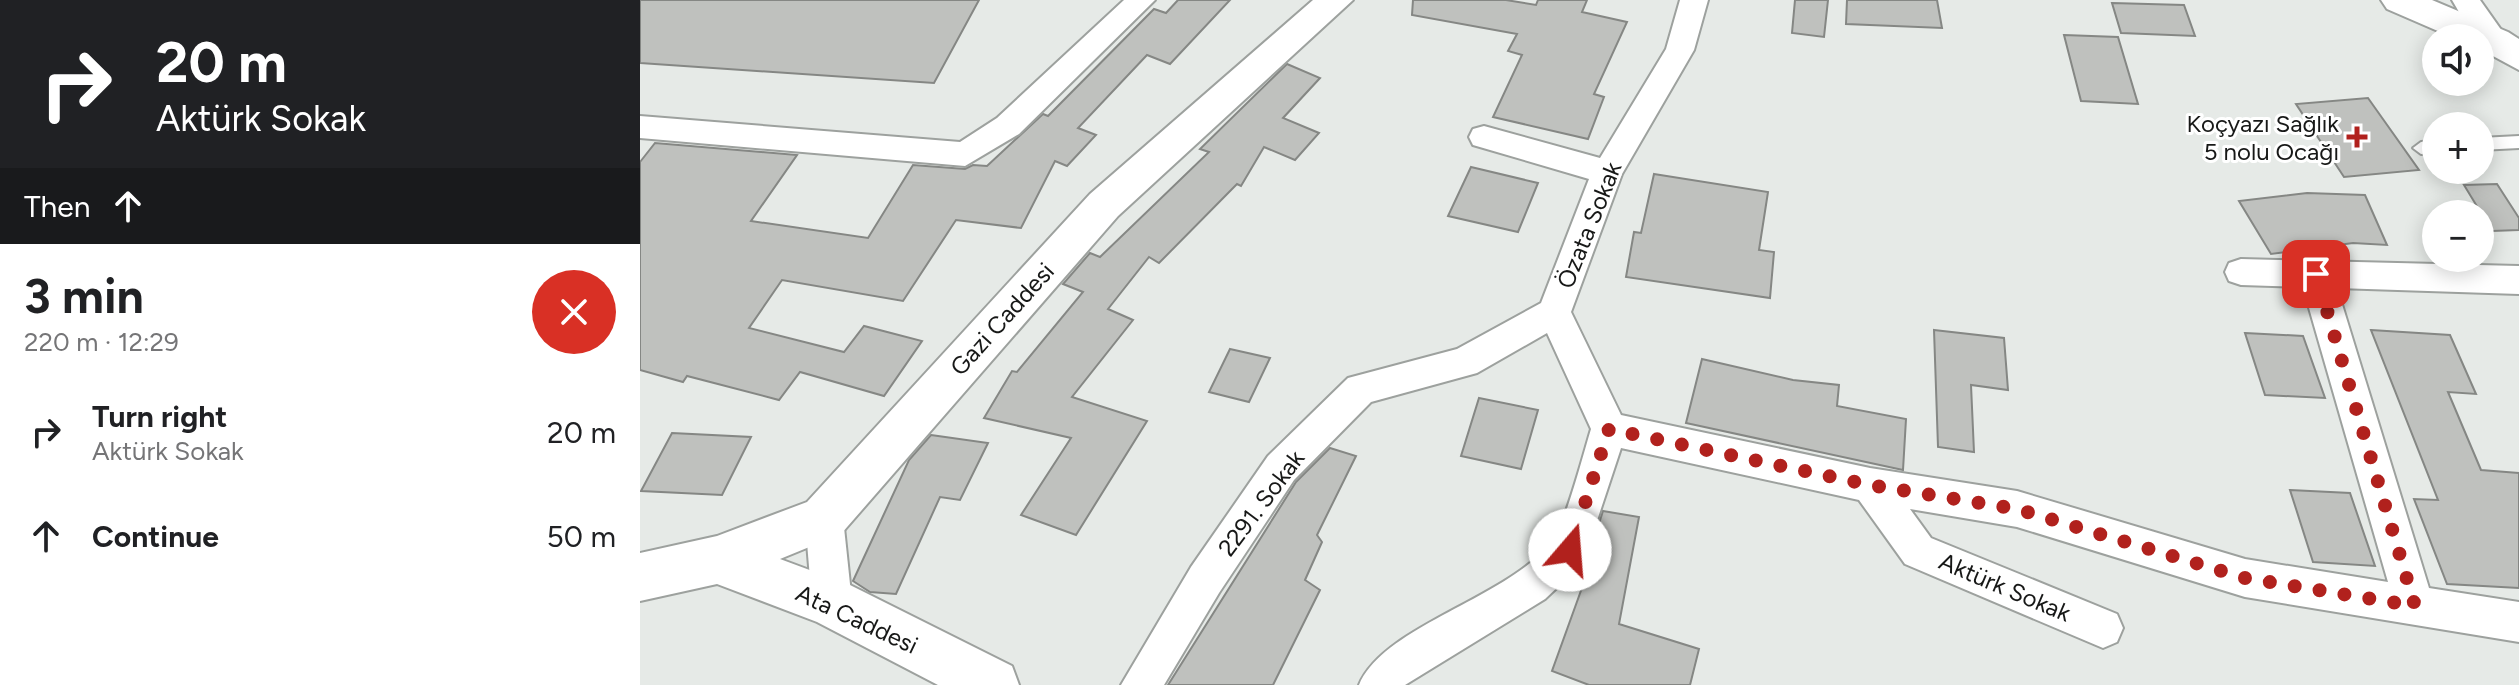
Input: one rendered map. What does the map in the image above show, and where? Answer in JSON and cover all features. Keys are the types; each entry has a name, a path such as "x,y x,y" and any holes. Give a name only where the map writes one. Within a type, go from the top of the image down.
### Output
{"street":[{"path":"640,127 965,154 1008,126 1141,0"},
{"name":"Gazi Caddesi","path":"640,577 717,560 824,518 1104,205 1335,0"},
{"name":"Özata Sokak","path":"1609,429 1554,312 1607,172 1680,50 1694,0"},
{"path":"2399,0 2507,49"},
{"path":"2466,0 2507,49"},
{"path":"1484,137 1607,172"},
{"path":"2241,272 2519,280"},
{"path":"2316,274 2415,606"},
{"name":"2291. Sokak","path":"1141,685 1205,580 1281,468 1360,389 1465,362 1554,312"},
{"path":"1379,685 1391,670 1531,586 1570,550 1609,429 1870,485 2017,509 2245,578 2519,622"},
{"name":"Aktürk Sokak","path":"1870,485 1918,551 2103,628"},
{"path":"824,518 832,603"},
{"name":"Ata Caddesi","path":"717,560 832,603 993,685"}],"lane":[{"path":"2494,143 2519,142"}],"building":[{"path":"640,0 979,0 934,83 640,63"},
{"path":"1178,0 1230,0 1170,64 1147,55 1078,128 1096,135 1067,166 1055,161 1021,228 956,220 903,301 782,280 749,328 844,352 864,326 922,341 884,396 800,372 779,400 687,376 683,382 640,370 640,162 655,143 797,155 751,221 868,238 913,165 965,169 973,165 987,166 1043,114 1048,116 1154,9 1166,13"},
{"path":"1413,0 1506,0 1536,5 1538,0 1587,0 1582,12 1627,22 1594,94 1604,97 1588,139 1493,117 1522,55 1508,51 1517,34 1412,15"},
{"path":"1795,0 1828,0 1824,37 1792,33"},
{"path":"1847,0 1937,0 1942,28 1846,24"},
{"path":"2112,3 2184,5 2195,36 2121,33"},
{"path":"2064,35 2118,37 2138,104 2081,101"},
{"path":"1287,64 1320,78 1283,118 1319,133 1295,160 1264,147 1241,186 1237,184 1159,263 1149,257 1108,309 1133,320 1072,397 1147,421 1076,535 1021,515 1071,438 984,418 1012,371 1017,372 1083,292 1063,284 1090,253 1100,257 1209,152 1200,149"},
{"name":"Koçyazı Sağlık 5 nolu Ocağı","path":"2368,98 2419,170 2344,177 2296,104"},
{"path":"1471,167 1538,183 1518,232 1448,216"},
{"path":"1654,174 1768,192 1759,250 1774,252 1770,298 1626,277 1634,232 1641,233"},
{"path":"2497,184 2519,218 2519,230 2494,231 2494,200 2473,200 2464,185"},
{"path":"2307,193 2365,195 2387,245 2353,243 2271,254 2239,201"},
{"path":"1934,330 2004,338 2008,390 1971,385 1974,452 1938,447"},
{"path":"2371,330 2450,335 2476,394 2448,392 2481,470 2519,473 2519,588 2447,584 2414,499 2438,500"},
{"path":"2245,333 2303,336 2325,398 2265,395"},
{"path":"1230,349 1270,358 1249,402 1209,392"},
{"path":"1702,359 1793,380 1839,385 1837,406 1906,419 1903,470 1686,423"},
{"path":"1479,398 1538,410 1521,469 1461,456"},
{"path":"672,433 751,437 722,495 641,491"},
{"path":"931,435 988,443 960,500 940,497 896,594 870,592 853,581 909,460"},
{"path":"1330,448 1356,456 1317,535 1322,542 1305,580 1320,590 1273,685 1168,685 1296,482"},
{"path":"2290,490 2350,493 2375,566 2313,562"},
{"path":"1603,511 1639,517 1619,624 1699,649 1690,685 1589,685 1552,671 1583,585 1577,584 1579,571 1586,564"}],"place":[{"name":"Koçyazı Sağlık 5 nolu Ocağı","path":"2357,137"}],"route":[{"path":"1570,550 1609,429 1870,485 2017,509 2245,578 2415,606 2316,274"}]}
